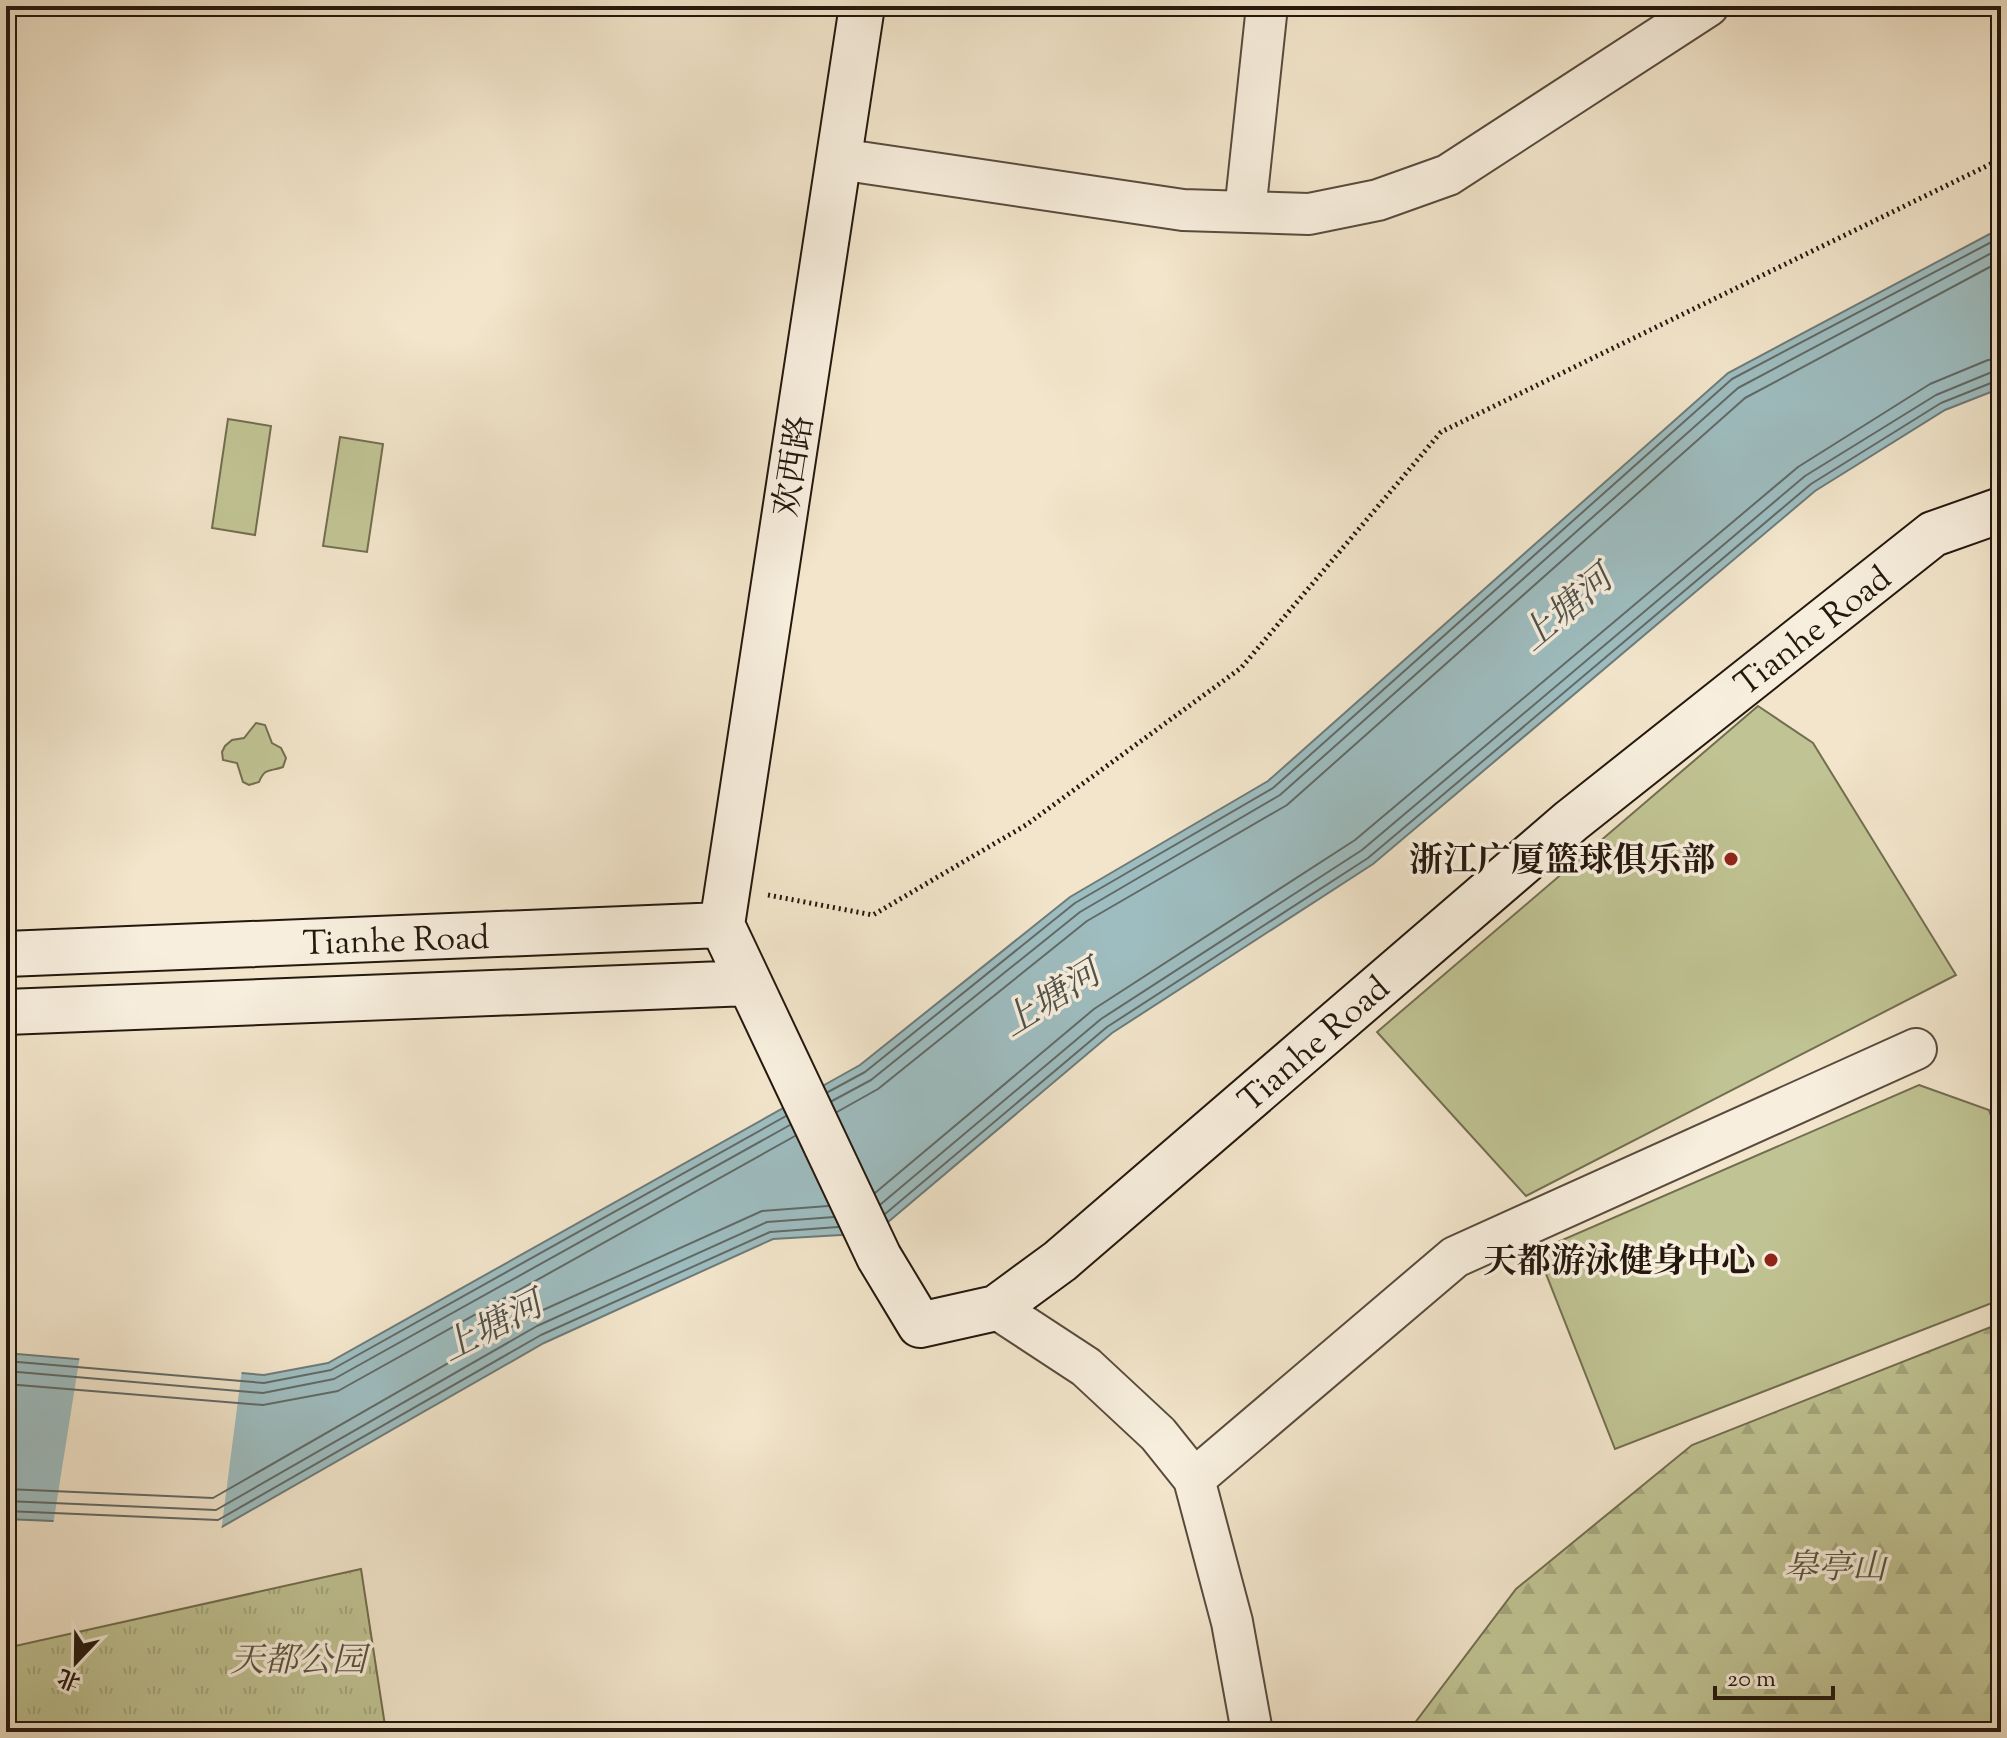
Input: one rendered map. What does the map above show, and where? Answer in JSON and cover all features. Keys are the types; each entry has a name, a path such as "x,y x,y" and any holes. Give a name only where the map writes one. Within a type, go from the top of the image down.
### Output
{"main road":[{"name":"欢西路","path":"725,906 862,6"},
{"name":"Tianhe Road","path":"6,954 725,906 749,983 879,1257 920,1325 996,1308 1060,1261 1571,821 1933,534 2001,510"},
{"name":"Tianhe Road","path":"6,1012 749,983"}],"street":[{"path":"1245,212 1267,6"},
{"path":"839,159 1183,210 1309,214 1378,200 1448,175 1708,6"},
{"path":"1194,1479 1455,1257 1916,1049"},
{"path":"996,1308 1086,1367 1158,1434 1194,1479 1232,1622 1252,1732"}],"path":[{"path":"725,906 873,915 1026,825 1241,668 1441,432 2001,159"}],"green space":[{"path":"228,419 271,426 255,535 212,528"},
{"path":"340,437 383,444 367,552 323,546"},
{"name":"浙江广厦篮球俱乐部","path":"1758,706 1813,743 1956,975 1526,1196 1377,1032"},
{"path":"256,723 265,725 272,743 281,748 286,758 283,767 266,772 259,782 249,785 243,782 237,763 223,760 222,752 232,740 244,738"},
{"name":"天都游泳健身中心","path":"1919,1085 1989,1110 2001,1145 2001,1270 1992,1303 1615,1449 1537,1251"},
{"name":"皋亭山","path":"2001,1323 2001,1732 1408,1732 1516,1589 1692,1445"},
{"name":"天都公园","path":"361,1569 386,1732 6,1732 6,1648"}],"water":[{"name":"上塘河","path":"2001,228 2001,388 1945,410 1815,491 1373,864 1112,1033 875,1233 773,1239 544,1343 220,1528 6,1519 6,1353 264,1375 328,1363 860,1065 1070,897 1268,781 1728,373"}],"pier":[{"path":"80,1355 242,1369 221,1532 53,1525"}],"place":[{"name":"浙江广厦篮球俱乐部","path":"1731,859"},
{"name":"天都游泳健身中心","path":"1771,1260"}]}
